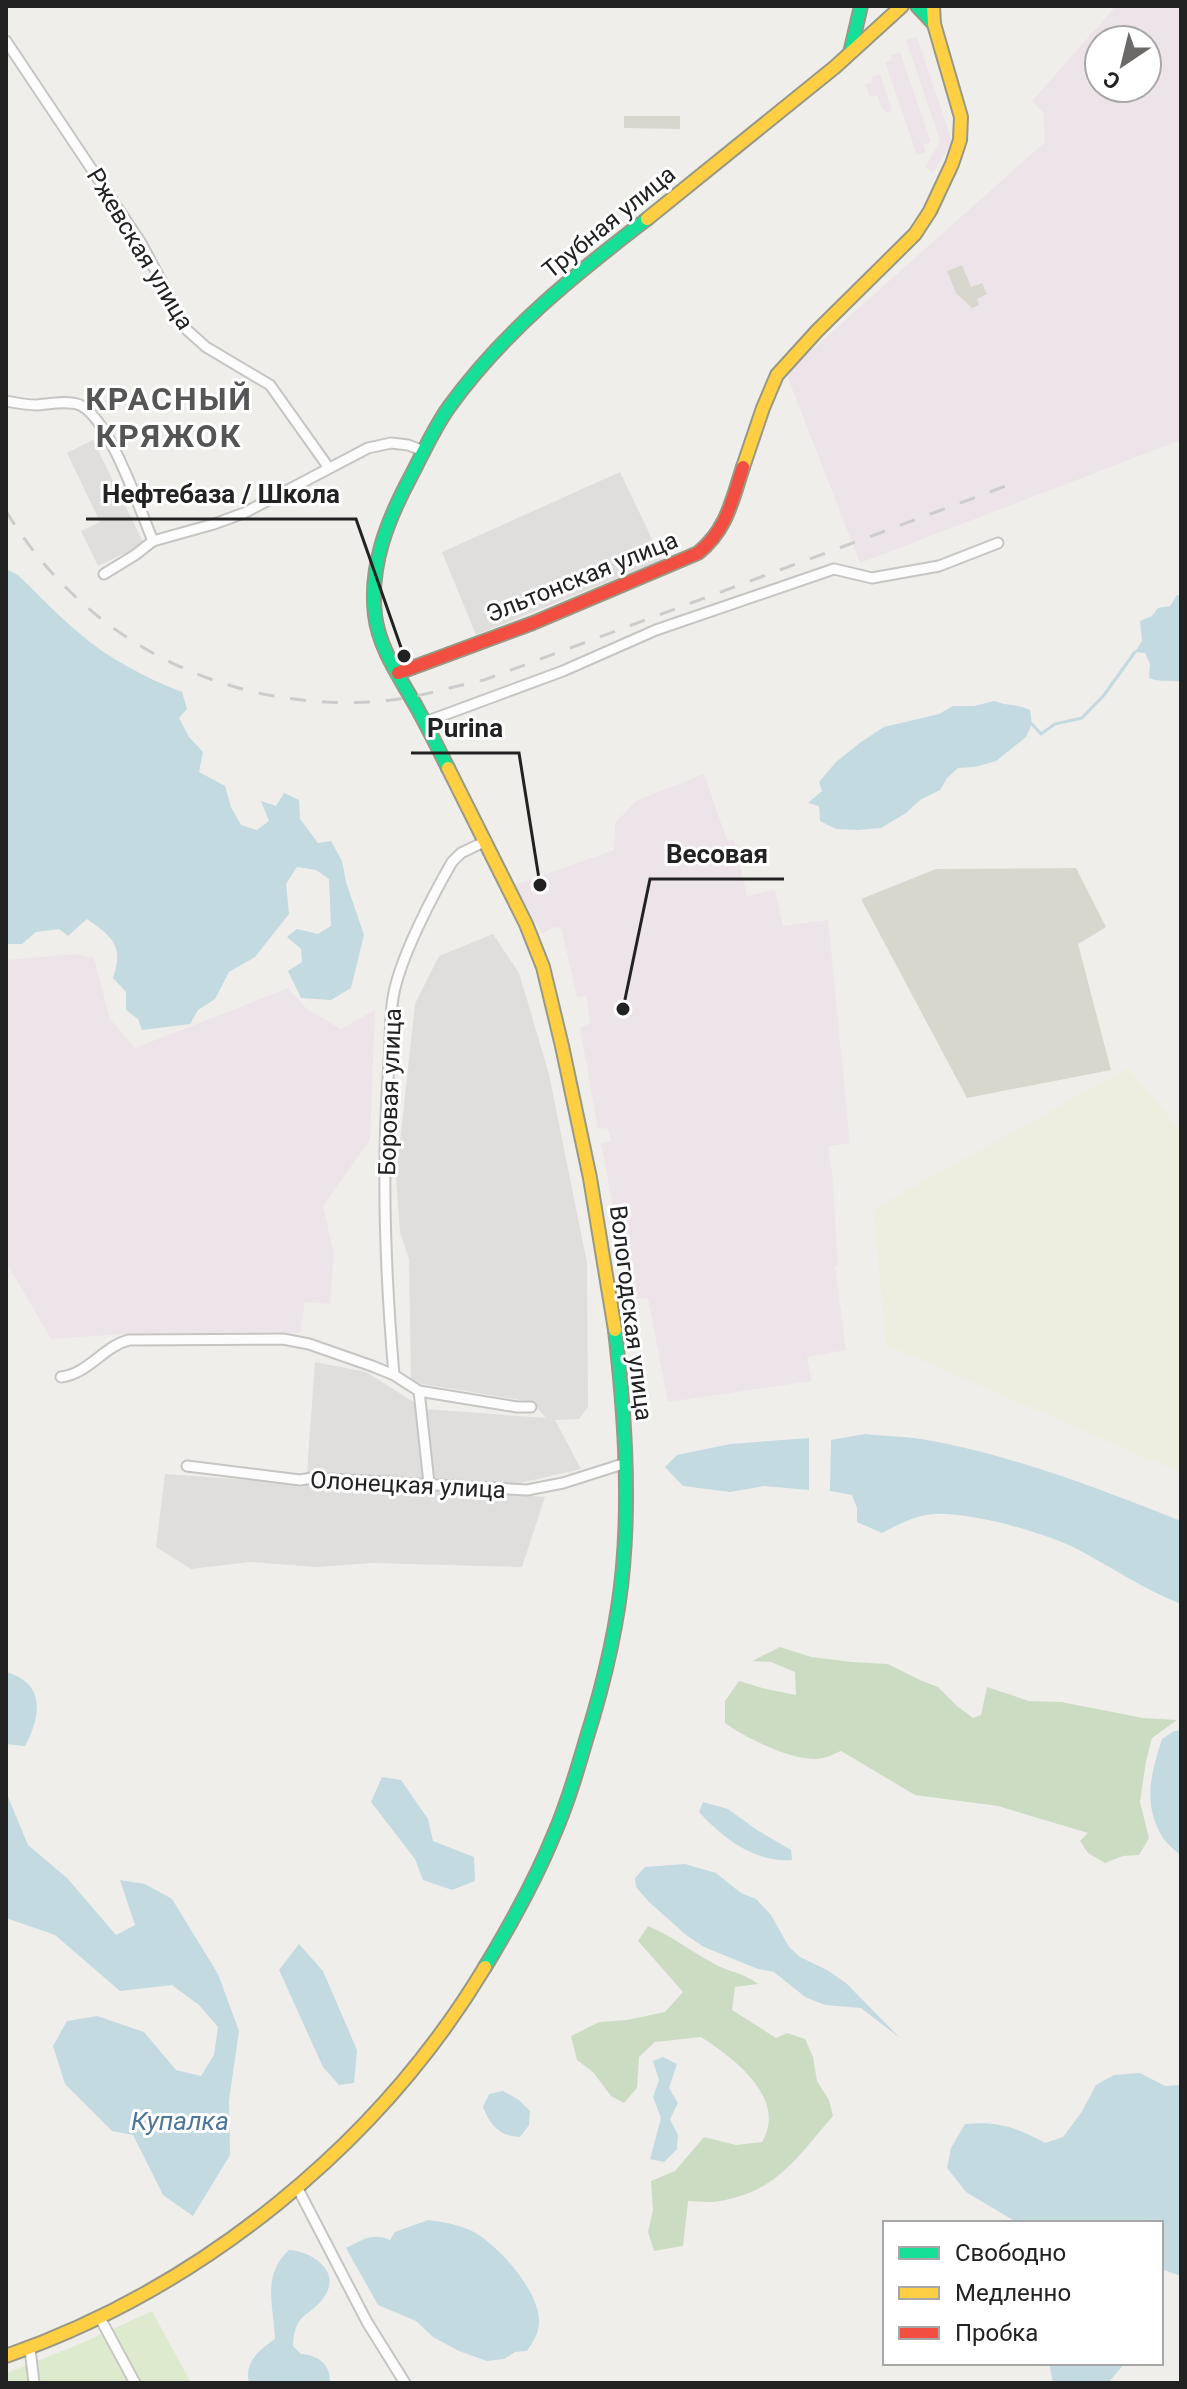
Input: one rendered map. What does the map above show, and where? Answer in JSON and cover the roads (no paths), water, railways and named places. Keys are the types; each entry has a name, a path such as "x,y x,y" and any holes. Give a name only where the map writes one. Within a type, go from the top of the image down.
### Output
{"main road":[{"path":"850,53 861,6"},
{"name":"Трубная улица","path":"398,673 376,626 374,584 378,553 386,523 448,408 505,340 538,308 881,28 902,6"},
{"path":"917,6 934,24"},
{"path":"933,6 934,24"},
{"name":"Эльтонская улица","path":"398,673 632,584 698,553 718,534 777,375 915,234 930,211 952,164 960,140 961,117 934,24"},
{"name":"Вологодская улица","path":"6,2356 30,2349 100,2318 220,2245 297,2187 390,2097 434,2042 504,1937 549,1847 596,1711 614,1633 625,1543 626,1463 622,1380 594,1195 557,1021 536,947 486,841 398,673"}],"street":[{"name":"Ржевская улица","path":"6,41 141,243 187,330 206,347 270,385 329,468"},
{"path":"6,401 33,405 74,404 95,417 110,439 153,541"},
{"path":"104,574 153,541 237,516 376,445 408,445 424,451"},
{"path":"425,722 563,671 656,630 834,569 872,578 939,566 998,543"},
{"name":"Боровая улица","path":"394,1375 385,1276 386,1098 395,986 407,954 452,862 461,853 486,841"},
{"path":"61,1377 75,1374 120,1342 129,1340 262,1338 309,1344 394,1375 419,1391 531,1407"},
{"path":"419,1391 429,1483"},
{"name":"Олонецкая улица","path":"187,1466 300,1480 429,1483 527,1490 554,1486 626,1463"},
{"path":"297,2187 367,2322 405,2383"},
{"path":"100,2318 135,2383"},
{"path":"30,2349 34,2383"}],"water":[{"path":"6,569 18,575 63,619 101,650 141,674 182,692 187,709 179,718 189,737 203,752 199,772 225,786 231,807 241,825 257,830 269,821 261,801 276,806 284,793 299,800 300,819 318,843 331,841 342,861 364,935 351,988 331,1000 301,998 288,971 302,962 301,949 287,937 297,929 318,934 331,926 329,879 316,870 297,867 286,884 289,914 255,957 229,972 215,999 198,1010 190,1024 142,1030 138,1019 126,1010 126,992 113,978 117,958 114,943 87,919 68,936 59,929 36,932 22,944 6,944"},
{"path":"1177,595 1181,596 1181,682 1149,678 1150,664 1145,653 1135,652 1142,641 1140,621 1152,616 1158,608 1170,606"},
{"path":"994,701 1030,710 1032,724 1026,737 996,761 958,768 940,790 920,800 881,828 836,829 820,821 819,806 808,803 822,791 819,782 836,762 884,727 939,714 953,706 974,706"},
{"path":"865,1434 954,1445 1020,1463 1181,1521 1181,1604 1077,1549 1007,1524 967,1516 934,1514 914,1518 882,1533 857,1522 857,1508 852,1495 830,1491 831,1440"},
{"path":"809,1438 809,1490 764,1486 730,1492 683,1486 665,1467 677,1455 730,1444"},
{"path":"6,1672 19,1677 34,1692 37,1712 25,1746 6,1744"},
{"path":"1181,1730 1181,1856 1165,1840 1156,1825 1150,1788 1162,1739"},
{"path":"382,1777 401,1780 428,1819 433,1841 474,1857 475,1881 452,1890 423,1880 415,1859 371,1802"},
{"name":"Купалка","path":"6,1792 28,1845 67,1878 116,1935 135,1925 120,1880 145,1884 172,1899 218,1974 239,2031 229,2100 230,2155 193,2216 163,2195 133,2135 112,2131 65,2084 53,2046 67,2021 97,2016 144,2032 176,2070 201,2076 214,2055 218,2027 199,2005 172,1985 120,1991 55,1935 6,1918"},
{"path":"703,1802 728,1809 791,1850 792,1860 765,1857 741,1847 718,1831 699,1812"},
{"path":"685,1864 716,1873 741,1893 756,1899 771,1915 789,1947 800,1957 846,1983 900,2038 861,2008 825,2005 805,1997 774,1972 758,1969 704,1947 686,1935 648,1901 636,1887 635,1878 645,1867"},
{"path":"299,1944 323,1971 357,2050 354,2083 339,2085 323,2067 279,1970"},
{"path":"663,2057 677,2064 669,2088 678,2103 670,2119 678,2135 677,2149 664,2162 650,2159 661,2118 653,2097 659,2080 653,2061"},
{"path":"1140,2073 1165,2086 1181,2085 1181,2276 1163,2270 1163,2221 1013,2221 966,2192 947,2168 951,2148 965,2124 1006,2126 1045,2143 1063,2137 1096,2085 1114,2075"},
{"path":"503,2091 530,2111 529,2125 520,2137 496,2128 483,2107 489,2094"},
{"path":"428,2220 470,2230 481,2236 515,2269 532,2296 539,2322 527,2351 487,2361 459,2351 433,2337 416,2321 378,2305 346,2248 373,2237 390,2240 395,2232"},
{"path":"289,2250 314,2258 326,2269 329,2277 326,2294 300,2320 293,2346 301,2354 313,2356 326,2366 330,2383 249,2383 251,2363 258,2352 275,2339 272,2281 280,2260"},
{"path":"1049,2365 1123,2365 1108,2383 1053,2383"}],"waterway":[{"path":"1032,724 1041,734 1055,724 1082,718 1104,695 1135,652"}],"railway":[{"path":"6,511 39,558 77,598 120,633 167,660 217,681 270,695 326,702 383,701 484,680 1014,483"}],"place":[{"name":"Нефтебаза / Школа","path":"404,656"},
{"name":"Purina","path":"540,885"},
{"name":"Весовая","path":"623,1009"}],"district":[{"name":"КРАСНЫЙ КРЯЖОК","path":"169,418"}]}
